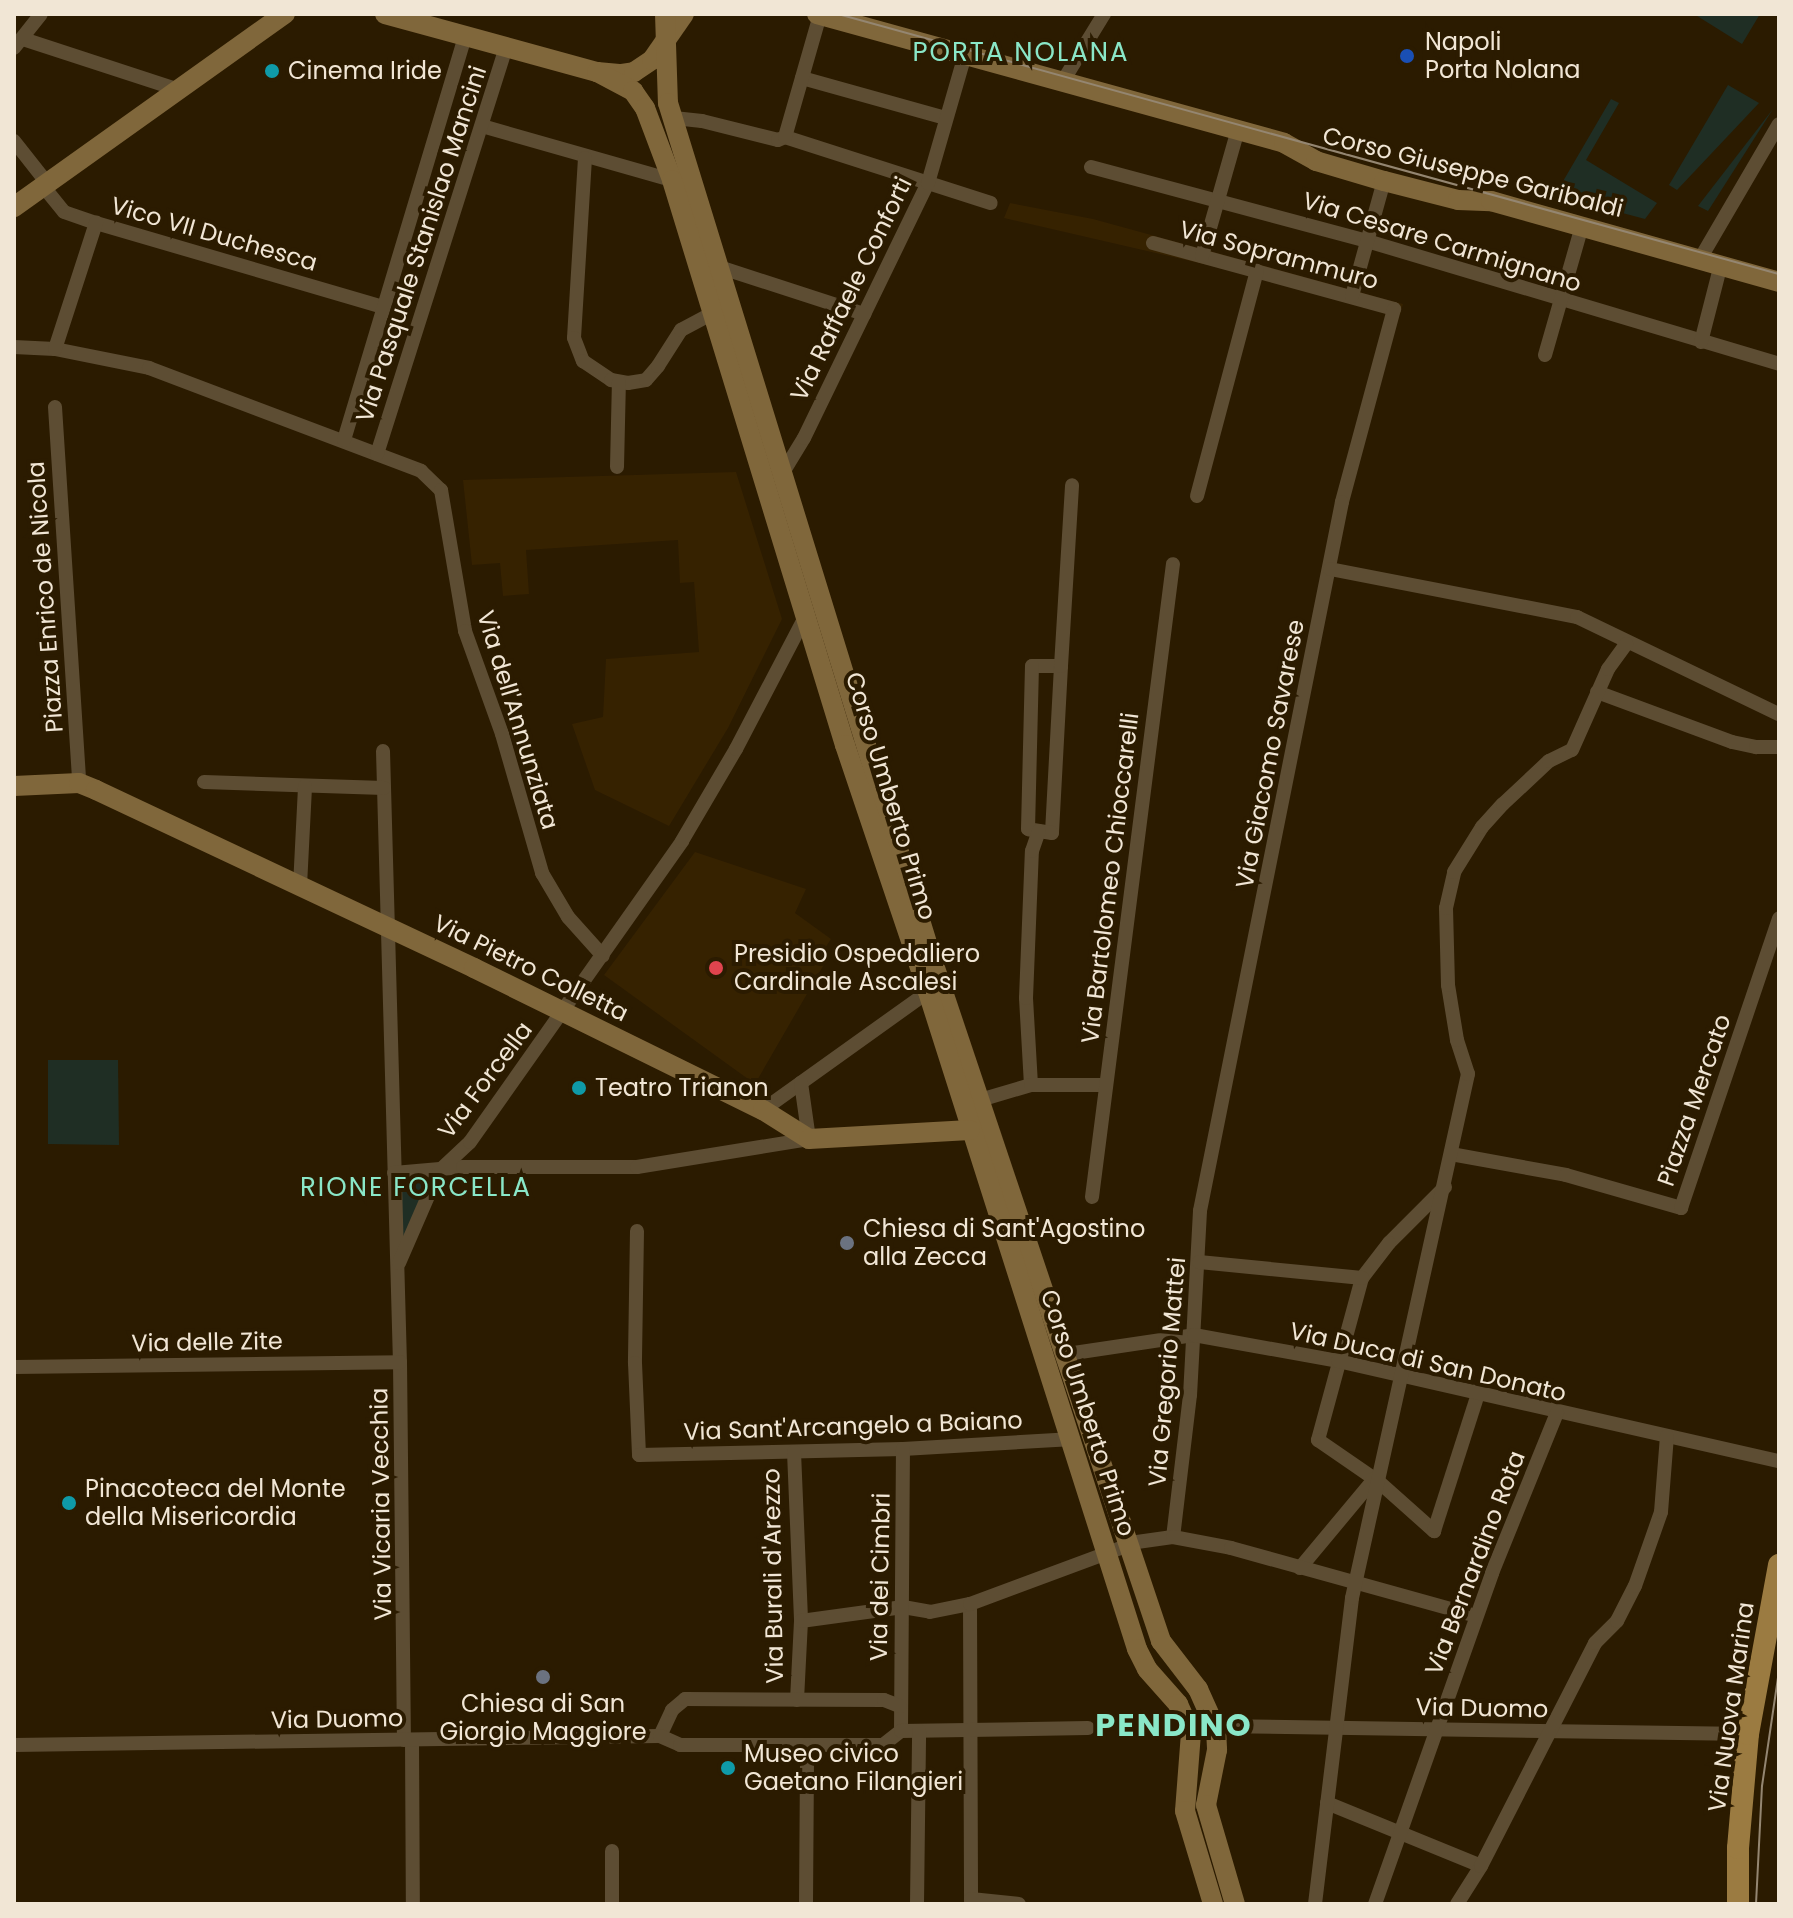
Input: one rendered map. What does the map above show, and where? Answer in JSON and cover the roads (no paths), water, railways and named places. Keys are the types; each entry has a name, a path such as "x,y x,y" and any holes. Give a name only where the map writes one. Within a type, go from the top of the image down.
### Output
{"main road":[{"path":"14,207 285,14"},
{"path":"385,14 597,72 634,72 652,60 684,14"},
{"name":"Corso Umberto Primo","path":"665,14 666,94 850,700 1161,1641 1198,1689 1215,1726"},
{"path":"818,14 965,55"},
{"name":"Corso Giuseppe Garibaldi","path":"965,55 1284,143 1316,161 1384,181 1458,200 1491,201 1779,282"},
{"name":"Corso Umberto Primo","path":"597,72 633,91 645,108 672,180 711,314 807,612 845,745 928,992 1137,1649 1147,1669 1178,1704 1191,1733 1196,1808"},
{"path":"14,786 79,783"},
{"name":"Via Pietro Colletta","path":"79,783 388,927 763,1110 809,1139"},
{"path":"809,1139 970,1130"},
{"name":"Via Nuova Marina","path":"1738,1904 1739,1834 1748,1734 1779,1565"},
{"path":"1213,1904 1196,1808 1217,1750 1215,1726"},
{"path":"1196,1808 1235,1904"}],"street":[{"path":"41,14 19,43 179,90"},
{"path":"785,137 818,14"},
{"path":"1063,81 1104,14"},
{"name":"Via Pasquale Stanislao Mancini","path":"344,440 465,36"},
{"name":"Via Pasquale Stanislao Mancini","path":"377,454 506,47"},
{"name":"Via Raffaele Conforti","path":"782,474 928,183 965,55"},
{"path":"802,78 945,118"},
{"path":"674,118 702,121 778,140 785,137 991,203"},
{"path":"1700,259 1779,124"},
{"path":"482,126 585,158 672,180"},
{"path":"1202,256 1238,130"},
{"name":"Vico VII Duchesca","path":"14,141 64,212 383,307"},
{"path":"585,158 575,344 589,368 619,382 638,382 650,377 681,330 711,314"},
{"name":"Via Cesare Carmignano","path":"1091,167 1367,241 1779,364"},
{"path":"1352,296 1384,181"},
{"path":"55,349 96,223"},
{"path":"1545,355 1582,226"},
{"name":"Via Soprammuro","path":"1153,243 1394,309"},
{"path":"1701,342 1721,264"},
{"path":"716,266 864,314"},
{"path":"1197,496 1257,271"},
{"name":"Via Giacomo Savarese","path":"1200,1211 1342,502 1394,309"},
{"path":"14,347 55,349 149,368 377,454"},
{"path":"617,467 619,382"},
{"name":"Piazza Enrico de Nicola","path":"55,407 79,783"},
{"name":"Via dell'Annunziata","path":"377,454 421,471 441,490 465,631 502,734 542,873 568,917 603,956"},
{"path":"1061,666 1032,666 1028,829 1052,833 1072,485"},
{"name":"Via Bartolomeo Chioccarelli","path":"1092,1197 1173,564"},
{"path":"1330,569 1577,617 1626,644 1779,714"},
{"name":"Via Forcella","path":"439,1171 470,1142 682,841 736,749 807,612"},
{"path":"1315,1904 1355,1584 1446,1187 1468,1074 1457,1040 1448,985 1446,908 1454,872 1478,831 1503,804 1549,761 1572,750 1597,692 1626,644"},
{"path":"1597,692 1732,742 1756,747 1779,747"},
{"name":"Via Vicaria Vecchia","path":"383,751 413,1904"},
{"path":"204,782 384,788"},
{"path":"300,886 305,786"},
{"path":"1031,1085 1026,998 1032,851 1039,831"},
{"name":"Piazza Mercato","path":"1451,1154 1566,1175 1681,1208 1779,918"},
{"path":"763,1110 928,992"},
{"path":"394,1173 463,1167 637,1167 809,1139 801,1083"},
{"path":"980,1100 1031,1085 1106,1085"},
{"path":"397,1267 439,1171"},
{"path":"1446,1187 1389,1243 1362,1278 1318,1440 1377,1480 1434,1531 1478,1394"},
{"name":"Via Gregorio Mattei","path":"1173,1537 1194,1335 1200,1211"},
{"name":"Via Sant'Arcangelo a Baiano","path":"637,1231 635,1363 639,1455 903,1449 1069,1439"},
{"path":"1199,1262 1362,1278"},
{"name":"Via Duca di San Donato","path":"1067,1354 1194,1335 1338,1361 1779,1461"},
{"name":"Via delle Zite","path":"14,1367 400,1362"},
{"name":"Via Bernardino Rota","path":"1375,1904 1434,1729 1557,1413"},
{"path":"1457,1904 1481,1866 1595,1643 1606,1634 1635,1586 1656,1532 1664,1491 1667,1436"},
{"name":"Via dei Cimbri","path":"900,1706 903,1449"},
{"name":"Via Burali d'Arezzo","path":"794,1452 801,1621 797,1700"},
{"path":"1296,1567 1377,1480"},
{"path":"801,1621 903,1607 930,1612 970,1604 1128,1545 1173,1537 1231,1548 1476,1616"},
{"path":"970,1604 971,1901 1019,1904"},
{"path":"660,1736 672,1710 685,1699 884,1700 900,1706 901,1731"},
{"name":"Via Duomo","path":"1215,1726 1748,1734"},
{"name":"Via Duomo","path":"14,1745 660,1736 680,1745 883,1745 901,1731 1088,1728"},
{"path":"917,1904 919,1731"},
{"path":"806,1904 807,1745"},
{"path":"1327,1803 1400,1830 1481,1866"},
{"path":"612,1851 612,1904"}],"tram line":[{"path":"838,14 1779,274"},
{"path":"1756,1904 1762,1786 1779,1671"}],"place":[{"name":"Napoli Porta Nolana","path":"1407,56"},
{"name":"Cinema Iride","path":"272,71"},
{"name":"Presidio Ospedaliero Cardinale Ascalesi","path":"716,968"},
{"name":"Teatro Trianon","path":"579,1088"},
{"name":"Chiesa di Sant'Agostino alla Zecca","path":"847,1243"},
{"name":"Pinacoteca del Monte della Misericordia","path":"69,1503"},
{"name":"Chiesa di San Giorgio Maggiore","path":"543,1677"},
{"name":"Museo civico Gaetano Filangieri","path":"728,1768"}],"district":[{"name":"PORTA NOLANA","path":"1021,53"},
{"name":"RIONE FORCELLA","path":"416,1188"},
{"name":"PENDINO","path":"1174,1725"}]}
